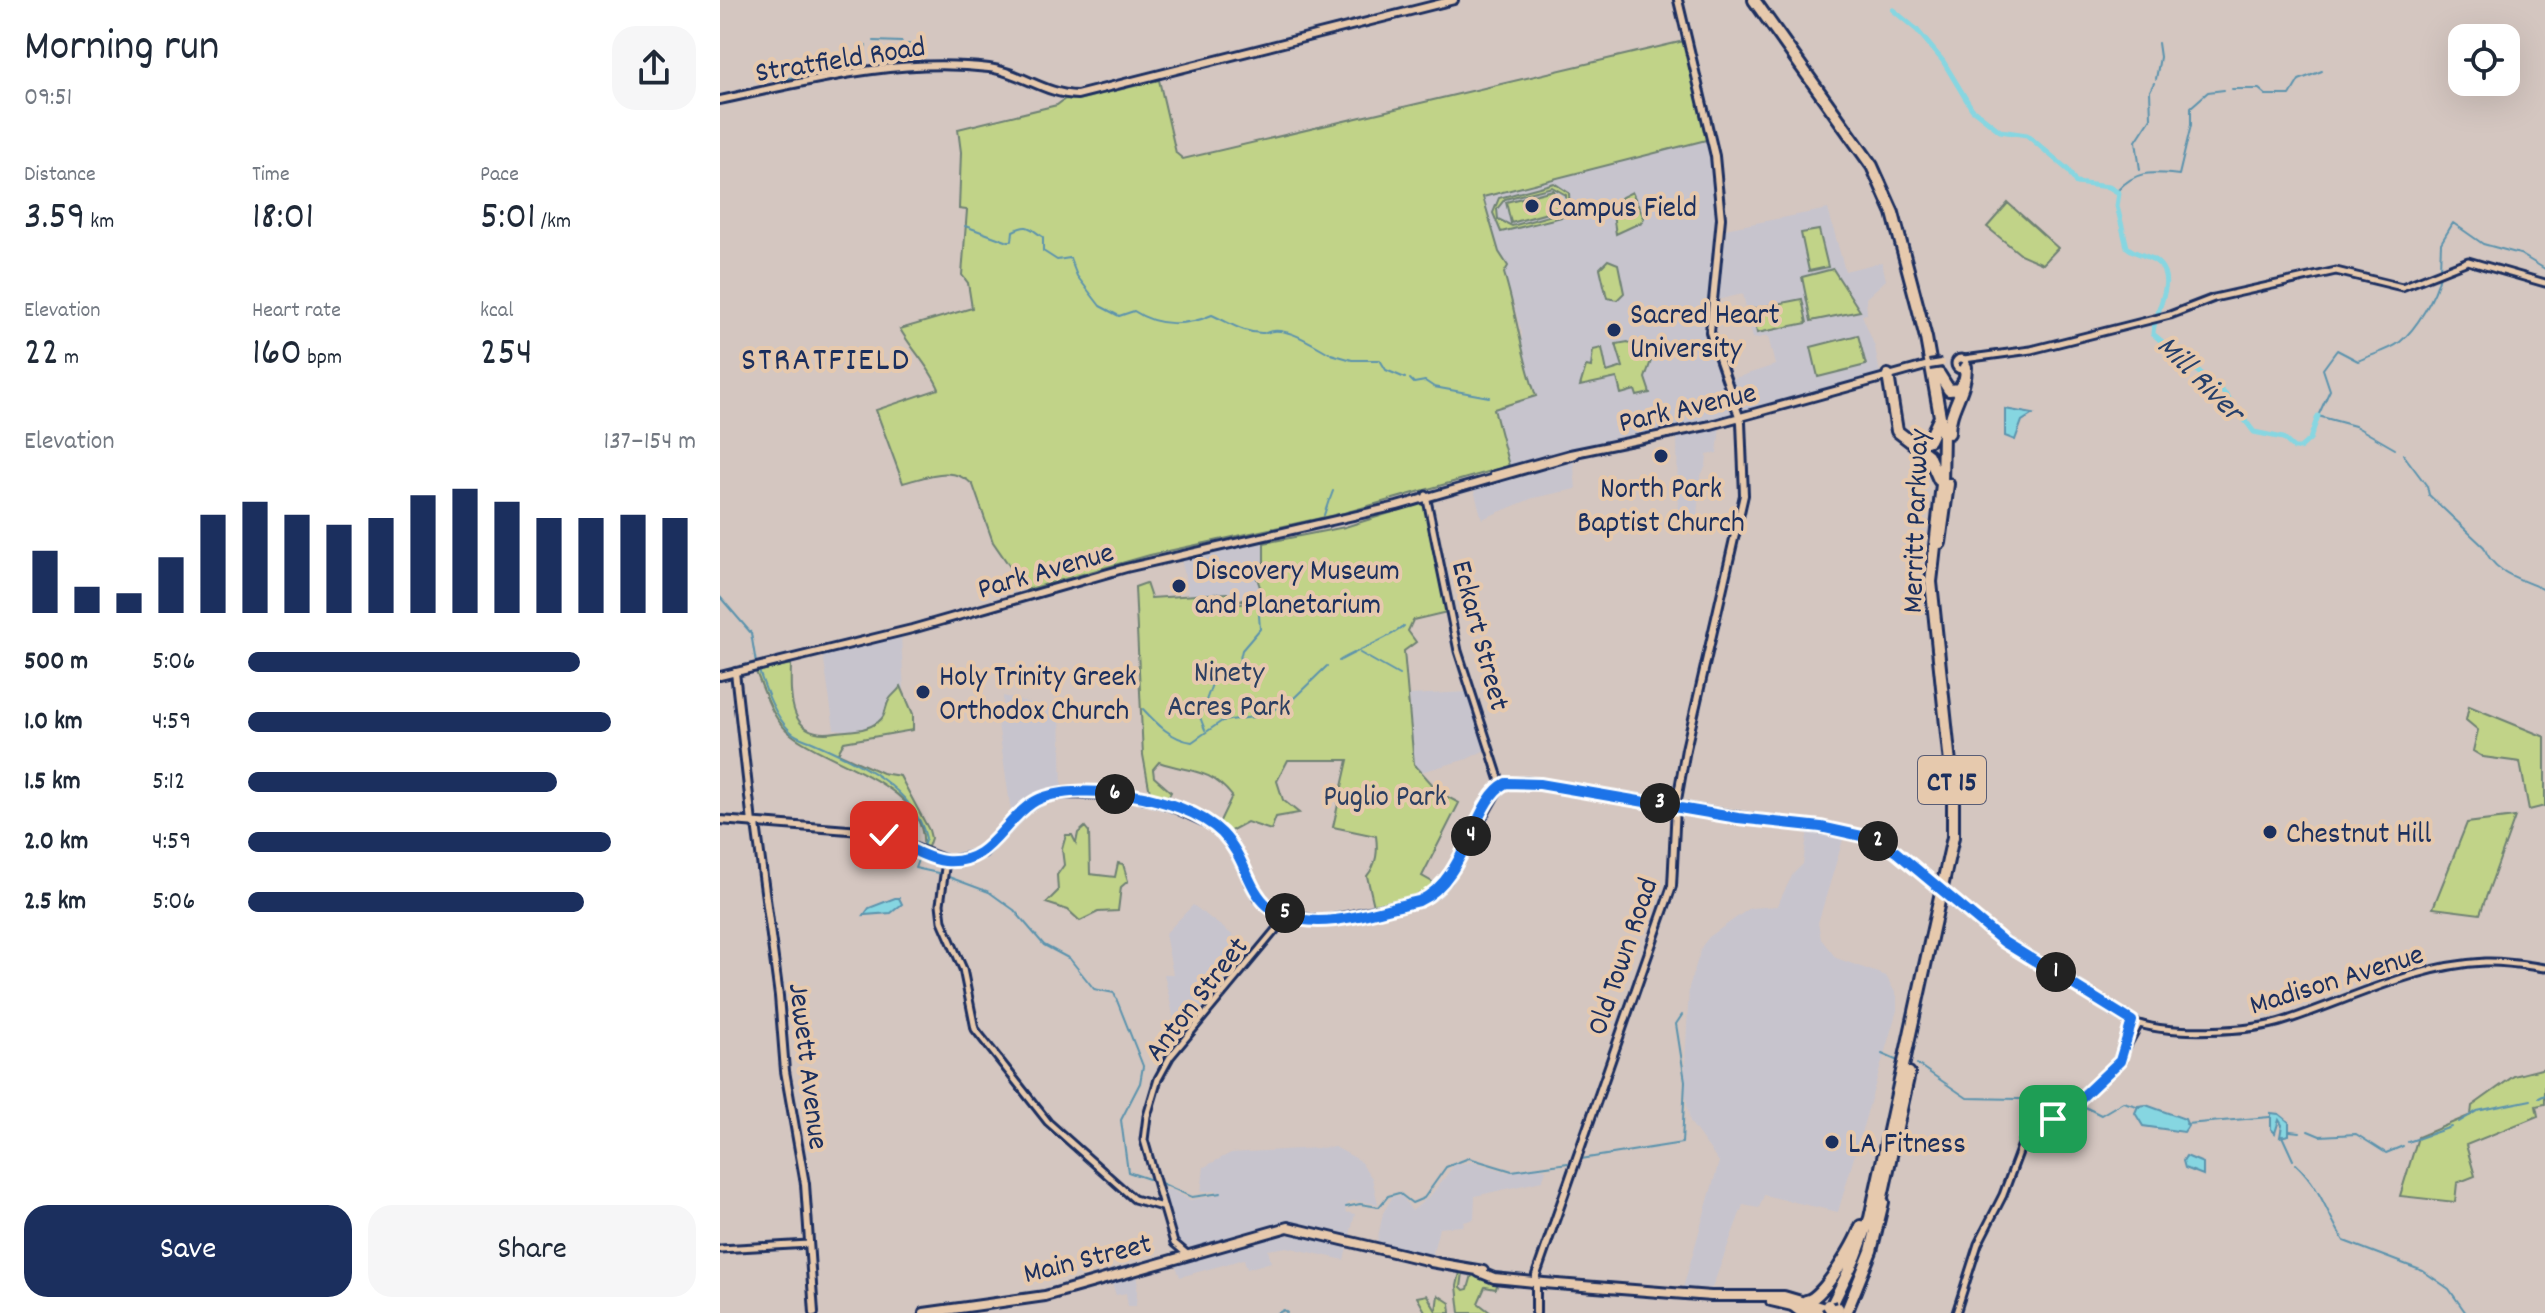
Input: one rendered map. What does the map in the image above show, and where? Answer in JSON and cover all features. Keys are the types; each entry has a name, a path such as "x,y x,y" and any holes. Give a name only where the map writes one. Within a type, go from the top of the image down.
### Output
{"highway":[{"name":"Merritt Parkway","path":"1751,0 1852,132 1885,191 1902,243 1939,397 1944,445 1931,582 1953,792 1953,837 1881,1168 1861,1244 1832,1311"},
{"name":"Merritt Parkway","path":"1761,0 1856,128 1883,172 1955,365 1947,497 1937,585 1957,788 1957,837 1883,1194 1866,1245 1832,1311"},
{"path":"1949,443 1949,420 1964,388 1955,365"},
{"path":"1888,375 1897,431 1928,455 1937,468 1940,497"},
{"path":"1894,407 1906,436 1922,442 1931,438 1937,428 1939,397"},
{"path":"1790,1303 1804,1307 1816,1298 1835,1273 1858,1236 1881,1168"},
{"path":"1835,1273 1827,1291 1832,1311 1854,1294 1871,1251 1883,1194"}],"main road":[{"name":"Stratfield Road","path":"720,100 872,69 918,63 1000,70 1058,93 1090,93 1454,0"},
{"name":"Old Town Road","path":"1536,1313 1534,1282 1645,955 1669,898 1673,880 1676,806 1744,495 1739,417 1710,332 1720,227 1718,178 1712,140 1678,0"},
{"name":"Park Avenue","path":"720,676 912,629 1126,568 1384,509 1575,455 1739,417 1888,375 1929,365 1955,365"},
{"name":"Jewett Avenue","path":"735,672 779,996 785,1071 805,1184 814,1313"},
{"name":"Madison Avenue","path":"1501,784 1526,782 1676,806"},
{"path":"720,820 874,832 946,861 983,853 1024,810 1044,797 1058,794 1133,795 1168,805 1219,830 1235,850 1255,894 1288,915 1331,920 1427,897 1447,880 1501,784"},
{"name":"Main Street","path":"927,1313 1045,1296 1237,1242 1302,1230 1499,1277 1534,1282 1784,1296 1804,1307 1832,1311"},
{"name":"Main Street","path":"1751,1296 1832,1311"}],"street":[{"name":"Park Avenue","path":"1955,365 2127,326 2214,298 2293,278 2343,271 2402,287 2443,268 2463,261 2476,261 2545,283"},
{"name":"Eckart Street","path":"1427,496 1458,651 1501,784"},
{"name":"Madison Avenue","path":"1676,806 1866,836 1896,852 2004,942 2140,1024 2219,1030 2256,1028 2389,983 2456,965 2494,962 2545,968"},
{"path":"946,861 942,921 963,969 975,1029 1048,1122 1134,1199 1162,1207"},
{"name":"Anton Street","path":"1176,1246 1154,1180 1144,1130 1163,1067 1288,915"},
{"path":"2128,1044 2132,1021"},
{"path":"1956,1313 1978,1244 2003,1195 2022,1141 2032,1128 2064,1114 2120,1061 2140,1024"},
{"path":"720,1249 809,1244"},
{"path":"1173,1260 1176,1246 1188,1255"}],"shaded area":[{"name":"Sacred Heart University","path":"1710,139 1718,214 1707,331 1723,382 1775,365 1768,336 1753,339 1743,294 1716,300 1725,229 1828,209 1845,271 1882,262 1886,280 1866,298 1867,314 1862,315 1875,347 1880,374 1721,417 1717,453 1707,455 1700,477 1697,518 1688,522 1678,523 1677,434 1573,456 1576,489 1533,498 1482,519 1472,483 1510,472 1494,409 1535,396 1520,350 1522,333 1504,272 1508,266 1499,252 1483,197"},
{"path":"1272,540 1277,597 1237,605 1227,593 1189,596 1181,558"},
{"path":"901,636 906,728 874,733 834,729 823,654"},
{"path":"1469,692 1487,749 1467,759 1421,772 1414,764 1409,695"},
{"path":"1003,696 1060,711 1062,791 1035,797 1012,818 997,716 1004,714"},
{"path":"1808,829 1845,833 1818,923 1821,939 1836,958 1886,976 1897,996 1897,1010 1838,1212 1764,1195 1759,1208 1743,1205 1712,1288 1683,1288 1719,1162 1690,1122 1684,1085 1689,987 1702,946 1709,937 1750,908 1777,906 1793,874 1803,864"},
{"path":"1193,905 1255,952 1179,1042 1164,974 1173,974 1165,934"},
{"path":"1335,1147 1359,1160 1372,1178 1378,1204 1352,1201 1347,1204 1345,1212 1355,1214 1344,1260 1287,1247 1268,1250 1271,1262 1247,1269 1244,1259 1180,1277 1176,1266 1178,1244 1160,1190 1172,1190 1190,1200 1218,1195 1215,1191 1201,1192 1204,1167 1231,1153","holes":["1285,1224 1340,1235 1337,1243 1295,1234 1263,1238 1264,1230"]},
{"path":"1473,1162 1508,1172 1535,1166 1546,1170 1542,1181 1475,1196 1474,1219 1464,1222 1463,1226 1439,1228 1432,1256 1377,1242 1383,1213 1393,1196 1402,1196 1412,1211 1431,1195 1455,1164"},
{"path":"1138,1276 1136,1306 1128,1306 1126,1293 1116,1295 1112,1283"}],"green space":[{"path":"1684,41 1710,139 1483,197 1499,252 1508,266 1504,273 1536,396 1494,409 1509,466 1344,513 1150,555 1026,590 993,542 973,485 957,475 948,474 930,475 903,483 876,410 939,389 900,329 972,308 968,283 962,275 967,210 959,209 961,152 958,129 1057,105 1065,99 1078,100 1159,80 1176,153 1183,159"},
{"path":"1554,183 1569,193 1570,215 1501,232 1493,213 1499,198","holes":["1552,187 1566,195 1566,206 1559,213 1512,226 1498,219 1497,209 1505,199"]},
{"name":"Campus Field","path":"1553,190 1558,210 1511,223 1506,202"},
{"path":"1632,192 1644,218 1642,222 1616,234 1612,208"},
{"path":"2008,203 2058,248 2043,264 2020,254 1987,227"},
{"path":"1819,230 1828,267 1809,271 1801,233"},
{"path":"1608,260 1618,264 1624,293 1617,300 1607,298 1600,268"},
{"path":"1833,269 1860,311 1811,321 1802,277"},
{"path":"1802,299 1807,323 1757,333 1752,309"},
{"path":"1858,335 1866,365 1818,377 1811,347"},
{"path":"1628,342 1652,358 1645,378 1650,393 1637,396 1635,390 1621,394 1617,378 1580,386 1586,366 1591,367 1593,350 1602,348 1607,372 1623,367 1616,344"},
{"name":"Ninety Acres Park","path":"1422,503 1426,505 1447,612 1413,620 1408,631 1416,642 1404,651 1414,764 1440,793 1459,803 1422,876 1436,884 1419,896 1374,906 1367,876 1376,857 1376,836 1333,827 1348,760 1288,760 1277,781 1283,800 1299,813 1276,817 1271,830 1247,822 1227,833 1219,823 1232,796 1215,780 1198,772 1159,762 1153,769 1154,777 1171,792 1167,799 1150,793 1143,755 1135,587 1146,583 1151,598 1227,593 1237,605 1264,599 1237,601 1261,590 1255,572 1264,562 1264,543 1345,527"},
{"path":"791,664 792,703 796,714 809,730 821,733 868,728 883,717 889,700 901,686 913,714 913,730 844,742 838,753 882,773 900,776 929,830 931,838 928,847 923,846 920,825 910,807 894,792 873,778 808,746 779,722 756,672"},
{"path":"2469,706 2545,737 2545,806 2529,810 2520,762 2483,757 2473,751 2478,730 2466,720"},
{"path":"2515,817 2480,914 2433,908 2467,823"},
{"path":"1085,827 1089,832 1090,874 1115,877 1118,863 1123,864 1128,881 1121,887 1118,911 1098,912 1080,921 1068,910 1046,903 1058,891 1057,875 1064,865 1062,849 1066,835 1072,835 1076,843 1078,833"},
{"path":"2545,1068 2545,1104 2536,1106 2538,1116 2466,1145 2475,1176 2457,1183 2455,1202 2400,1196 2418,1137 2471,1115 2472,1106 2514,1076"},
{"path":"1460,1272 1463,1273 1461,1287 1464,1290 1468,1289 1472,1275 1498,1282 1496,1289 1485,1287 1478,1303 1491,1313 1460,1313 1457,1286"},
{"path":"1427,1295 1436,1311 1438,1295 1450,1303 1451,1313 1426,1313 1417,1297"}],"water":[{"path":"2005,409 2033,414 2022,421 2015,440 2005,436"},
{"path":"899,898 902,904 891,913 864,915 869,908"},
{"path":"2146,1105 2185,1119 2188,1126 2184,1132 2143,1126 2135,1113 2138,1106"},
{"path":"2271,1113 2279,1114 2289,1122 2289,1135 2280,1137 2282,1125 2279,1120 2275,1133 2271,1129"},
{"path":"2186,1156 2203,1163 2203,1175 2185,1168 2183,1161"}],"waterway":[{"name":"Mill River","path":"1893,10 1917,30 1943,61 1972,109 2000,131 2027,135 2068,170 2076,183 2109,187 2119,193 2117,206 2127,247 2156,261 2166,281 2153,334 2225,394 2254,432 2283,438 2294,448 2300,448 2310,439 2318,416"},
{"path":"874,41 902,42"},
{"path":"2156,79 2160,57 2158,43"},
{"path":"908,44 919,47"},
{"path":"832,61 846,55 853,58 866,46"},
{"path":"780,82 823,65"},
{"path":"2232,89 2259,89 2266,95 2290,95 2299,80 2322,71"},
{"path":"2140,170 2136,141 2151,118 2150,91 2154,83"},
{"path":"2117,191 2131,179 2144,174 2179,175 2191,125 2191,107 2208,92 2224,90"},
{"name":"Mill River","path":"2440,269 2441,243 2453,223 2483,244 2520,254 2545,269"},
{"path":"965,226 1006,241"},
{"path":"1008,241 1012,241 1013,231 1022,227 1032,229 1043,237 1043,251 1057,260 1070,258 1077,276 1100,306 1119,316 1134,311 1153,320 1173,323 1212,315 1244,330 1264,333"},
{"name":"Mill River","path":"2395,449 2355,426 2318,416 2330,390 2323,369 2337,350 2358,361 2400,342 2424,312 2440,275"},
{"path":"1266,333 1289,333 1329,353"},
{"path":"1331,354 1352,360 1380,360 1386,370 1405,378"},
{"path":"1410,379 1414,383 1425,381 1434,387 1489,397"},
{"path":"2403,454 2427,486 2429,495 2484,547 2494,564 2545,590"},
{"path":"1330,499 1333,491"},
{"path":"1324,515 1329,500"},
{"path":"720,597 751,633 756,663"},
{"path":"1205,730 1200,717 1212,684 1239,663 1242,650 1260,629 1259,615"},
{"path":"1339,661 1404,626"},
{"path":"1360,653 1399,675"},
{"path":"1143,709 1171,734 1192,742 1222,721 1262,716 1293,699 1327,666"},
{"path":"759,671 775,711 790,731 864,767 896,790 909,804 926,838 915,868 989,892 1014,910 1044,945 1070,959 1094,989 1114,993 1143,1066 1140,1083 1121,1120 1128,1172 1149,1179"},
{"path":"1581,1159 1682,1143 1685,1081 1676,1024 1682,1015"},
{"path":"1882,1054 1898,1061"},
{"path":"1917,1064 1967,1098 2071,1100 2101,1115 2123,1102 2140,1107"},
{"path":"2539,1098 2545,1095"},
{"path":"2459,1122 2477,1111 2531,1100"},
{"path":"2186,1124 2270,1117"},
{"path":"2408,1142 2451,1127"},
{"path":"2290,1131 2300,1132"},
{"path":"2308,1131 2320,1136 2356,1134 2386,1153 2403,1146"},
{"path":"2282,1136 2293,1160"},
{"path":"1346,1207 1360,1204 1379,1207 1388,1196 1399,1193 1412,1203 1424,1198 1446,1167 1469,1158 1512,1171 1568,1163"},
{"path":"2296,1164 2317,1191 2344,1241 2423,1271 2449,1289 2466,1313"},
{"path":"1161,1183 1192,1197 1221,1193"},
{"path":"1278,1313 1284,1310 1287,1313"}],"place":[{"name":"Campus Field","path":"1532,206"},
{"name":"Sacred Heart University","path":"1614,330"},
{"name":"North Park Baptist Church","path":"1661,456"},
{"name":"Discovery Museum and Planetarium","path":"1179,586"},
{"name":"Holy Trinity Greek Orthodox Church","path":"923,692"},
{"name":"Chestnut Hill","path":"2270,832"},
{"name":"LA Fitness","path":"1832,1142"}],"district":[{"name":"STRATFIELD","path":"826,357"}],"route":[{"path":"884,835 938,859 952,861 983,853 1024,810 1044,797 1058,794 1133,795 1168,805 1214,826 1232,845 1258,898 1288,915 1322,921 1419,901 1433,894 1447,880 1493,796 1501,784 1506,783 1540,784 1738,818 1853,832 1875,839 1896,852 2004,942 2061,974 2132,1021 2128,1044 2120,1061 2064,1114 2053,1119"}],"park label":[{"name":"Puglio Park","path":"1385,795"}]}
